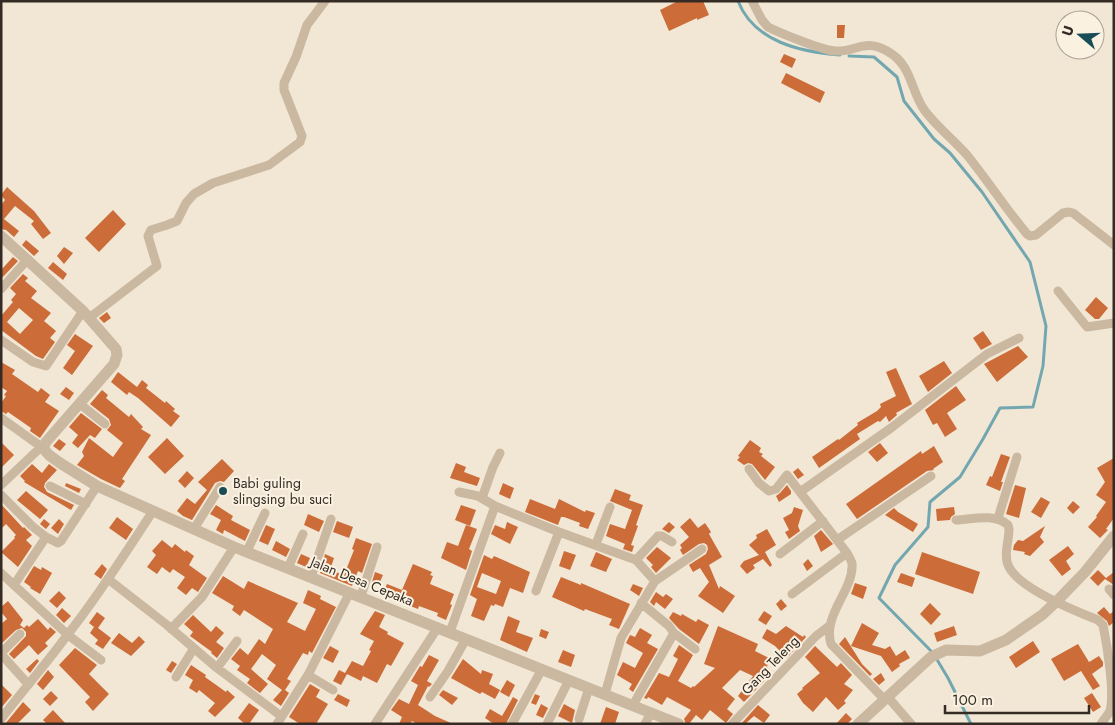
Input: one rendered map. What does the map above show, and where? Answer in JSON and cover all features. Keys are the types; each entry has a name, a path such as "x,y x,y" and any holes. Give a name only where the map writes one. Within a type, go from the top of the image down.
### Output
{"street":[{"path":"1,340 33,362 46,366 86,315 157,266 148,236 151,230 177,221 186,203 194,194 213,183 269,165 300,142 302,136 284,90 284,83 296,57 307,25 325,1"},
{"path":"752,1 768,27 824,49 844,51 863,45 871,45 890,52 910,76 920,103 926,112 964,151 1027,234 1030,236 1036,235 1063,213 1068,212 1073,213 1114,245"},
{"path":"1,485 42,447 114,364 117,355 116,348 86,315 28,259 3,240"},
{"path":"1,289 28,259"},
{"path":"1058,291 1087,327 1114,323"},
{"path":"800,492 891,428 987,354 1019,338"},
{"path":"80,404 105,424"},
{"path":"1,418 42,447"},
{"name":"Jalan Desa Cepaka","path":"42,447 60,463 97,486 234,547 679,724"},
{"path":"482,498 500,453"},
{"path":"998,518 1017,456"},
{"path":"749,469 752,476 769,491 776,489 787,475 847,553 852,563 851,572 829,626 831,644 911,724"},
{"path":"838,540 931,476"},
{"path":"50,486 86,504"},
{"path":"1,495 32,526 46,537 58,543 97,486"},
{"path":"194,529 220,487"},
{"path":"459,492 482,498 495,506 559,532 636,560 655,581"},
{"path":"450,632 495,506"},
{"path":"596,544 610,507"},
{"path":"1,719 68,635 154,511"},
{"path":"246,552 264,513"},
{"path":"956,520 998,518 1008,525 1006,556 1009,568 1017,578 1032,589 1098,620 1102,625 1112,675 1112,699 1109,712 1101,724"},
{"path":"311,577 331,519"},
{"path":"780,554 823,521"},
{"path":"536,591 559,532"},
{"path":"288,568 303,534"},
{"path":"636,560 658,536 662,536 672,542"},
{"path":"858,724 931,656 946,650 980,651 1006,640 1042,616 1085,572 1114,536"},
{"path":"14,585 46,537"},
{"path":"172,629 202,597 234,547"},
{"path":"108,579 172,629 279,720 355,594 377,547"},
{"path":"605,694 621,638 655,581 702,549"},
{"path":"792,594 847,553"},
{"path":"1,574 68,635 101,660"},
{"path":"641,603 670,626 674,633 695,650"},
{"name":"Gang Teleng","path":"732,724 816,636 829,626"},
{"path":"375,724 438,627"},
{"path":"633,705 674,633"},
{"path":"20,634 1,654 28,684"},
{"path":"430,698 448,671 466,638"},
{"path":"217,668 236,641"},
{"path":"176,677 194,648"},
{"path":"512,724 542,669"},
{"path":"308,674 333,690"},
{"path":"547,724 570,680"},
{"path":"579,719 589,688"},
{"path":"645,724 651,713"}],"building":[{"path":"678,1 703,1 709,15 697,20 697,18 669,31 660,10"},
{"path":"837,25 845,25 844,38 837,38"},
{"path":"784,54 796,59 792,68 780,62"},
{"path":"786,73 825,92 820,103 781,83"},
{"path":"7,187 34,211 51,233 43,239 31,224 34,221 15,206 4,219 19,231 14,237 6,230 1,229 1,205 5,200 1,195"},
{"path":"113,210 126,224 99,252 85,238"},
{"path":"26,240 39,251 34,256 22,245"},
{"path":"64,247 73,253 64,264 57,256"},
{"path":"13,257 18,261 1,279 1,270"},
{"path":"53,262 67,274 63,280 48,268"},
{"path":"23,274 28,278 25,281 37,291 31,298 51,313 44,321 56,331 50,338 55,342 43,359 36,356 1,330 1,316 13,302 11,300 16,294 10,288","holes":["19,308 33,320 20,334 7,322"]},
{"path":"1096,297 1108,308 1099,319 1095,319 1085,310"},
{"path":"107,312 111,318 104,323 99,318"},
{"path":"983,331 992,344 981,350 973,338"},
{"path":"75,334 93,346 72,375 63,368 75,351 67,345"},
{"path":"1018,346 1028,357 997,382 984,364"},
{"path":"944,361 952,373 928,392 919,376"},
{"path":"1,362 15,370 12,374 38,392 41,388 50,395 45,402 59,411 40,438 30,431 31,428 8,412 6,414 1,411 1,403 7,391 1,387"},
{"path":"896,368 912,404 896,413 897,415 889,422 886,416 880,422 878,421 857,434 860,439 819,468 812,457 839,440 858,425 857,423 877,411 881,407 880,404 896,396 886,372"},
{"path":"118,372 137,387 142,380 148,385 146,388 175,409 173,411 180,416 171,427 138,398 129,392 127,395 111,382"},
{"path":"956,386 966,400 947,413 957,429 945,437 937,423 933,425 925,410"},
{"path":"66,387 74,393 69,400 60,394"},
{"path":"102,390 108,395 106,398 129,417 131,414 143,427 141,429 151,435 122,479 125,481 120,488 77,465 84,456 82,452 89,438 113,457 123,443 107,430 111,425 109,419 90,404"},
{"path":"81,413 102,429 95,438 90,435 78,448 72,443 78,435 69,427"},
{"path":"167,438 184,456 165,474 148,457"},
{"path":"59,439 66,444 60,451 53,446"},
{"path":"750,440 761,448 759,452 763,454 761,456 775,467 765,480 752,464 744,465 737,460"},
{"path":"1,442 14,455 1,468"},
{"path":"880,443 888,453 877,462 868,452"},
{"path":"934,446 943,462 934,470 927,471 857,519 846,504 921,451 922,454"},
{"path":"1001,454 1010,457 1001,482 1003,482 1000,491 986,485 990,476 992,477"},
{"path":"1114,458 1114,518 1106,529 1108,530 1100,538 1088,527 1106,502 1096,495 1105,482 1097,468"},
{"path":"222,459 234,471 224,482 215,483 192,520 183,516 177,511 187,498 195,504 207,490 198,482"},
{"path":"456,463 466,467 464,472 480,478 477,486 450,478"},
{"path":"32,464 42,473 49,464 57,470 45,483 44,487 47,492 74,505 71,510 24,482 20,476"},
{"path":"798,468 804,475 798,479 793,472"},
{"path":"187,471 194,478 185,488 178,481"},
{"path":"66,483 81,489 79,493 65,486"},
{"path":"503,483 514,488 510,499 499,494"},
{"path":"787,485 791,494 779,502 776,496"},
{"path":"1015,485 1026,488 1019,518 1006,514"},
{"path":"615,489 631,495 629,500 643,505 631,545 634,546 632,552 623,549 625,544 606,536 610,524 625,529 632,510 610,501"},
{"path":"26,491 48,510 40,519 17,500"},
{"path":"1041,497 1050,502 1041,518 1031,512"},
{"path":"530,499 555,509 559,499 585,512 586,510 595,513 588,529 579,526 580,523 564,517 561,517 558,525 525,512"},
{"path":"1073,501 1080,507 1073,514 1067,508"},
{"path":"1,504 32,535 26,540 32,546 18,567 1,552 16,535 6,524 1,529"},
{"path":"216,505 233,516 231,520 250,530 245,541 224,530 223,534 216,530 221,520 210,514"},
{"path":"461,505 476,510 470,526 455,520"},
{"path":"794,507 803,510 798,526 800,531 789,539 785,532 789,530 783,518 792,513"},
{"path":"954,507 955,514 950,520 937,521 936,509"},
{"path":"894,508 918,524 913,532 885,515"},
{"path":"308,514 324,521 319,532 304,525"},
{"path":"117,517 133,529 126,540 109,528"},
{"path":"690,518 698,528 705,523 722,557 709,565 719,589 720,586 735,596 723,613 698,596 709,582 700,568 693,572 689,565 706,554 707,545 704,543 699,544 683,555 680,550 682,548 680,545 689,537 680,527"},
{"path":"44,519 50,524 46,529 40,524"},
{"path":"59,519 64,524 58,534 51,528"},
{"path":"337,521 353,527 349,538 333,532"},
{"path":"507,522 518,527 510,544 491,534 495,525 505,529"},
{"path":"669,522 675,527 669,533 662,529"},
{"path":"266,525 275,529 268,545 259,541"},
{"path":"466,525 477,529 469,549 472,551 466,570 441,558 447,542 458,546"},
{"path":"1045,526 1040,537 1044,542 1030,556 1024,554 1025,552 1013,550 1018,540 1023,541"},
{"path":"767,529 776,545 765,552 772,565 770,567 763,559 753,565 755,568 747,574 740,566 744,561 759,555 749,545 757,538 756,535"},
{"path":"821,530 833,544 821,552 814,536"},
{"path":"356,538 372,544 362,573 358,571 352,586 320,573 325,554 334,558 330,570 344,575 354,550 352,549"},
{"path":"162,540 172,548 175,544 194,556 189,565 207,578 198,592 192,588 186,595 177,588 185,577 173,569 170,573 162,567 157,574 147,567 156,555 152,551"},
{"path":"276,541 290,549 286,557 272,550"},
{"path":"1068,546 1074,554 1066,561 1071,569 1062,576 1049,560"},
{"path":"657,547 671,558 656,573 651,567 653,565 646,558"},
{"path":"564,551 576,555 570,570 559,566"},
{"path":"596,552 612,559 606,572 590,566"},
{"path":"922,552 980,572 973,594 915,574"},
{"path":"301,554 310,558 306,567 297,563"},
{"path":"484,555 492,559 494,556 530,572 523,593 510,588 503,607 495,604 494,606 491,605 484,621 471,616 477,599 470,595","holes":["482,573 501,581 496,594 477,587"]},
{"path":"808,559 813,566 807,571 803,564"},
{"path":"102,564 107,569 101,579 94,574"},
{"path":"413,564 432,572 430,575 433,576 430,584 454,594 446,620 437,616 438,613 419,606 418,609 382,595 387,584 402,590"},
{"path":"34,566 41,570 42,567 52,573 40,594 24,582"},
{"path":"1098,570 1106,578 1114,572 1114,585 1105,579 1098,586 1090,578"},
{"path":"375,572 383,575 379,584 372,582"},
{"path":"901,573 915,578 912,587 897,582"},
{"path":"223,576 244,589 248,581 298,603 287,622 305,631 316,609 303,603 308,590 321,596 320,599 336,607 312,653 309,651 308,655 303,653 287,679 291,681 285,690 289,693 281,706 273,700 282,690 267,679 276,665 262,654 251,669 268,684 260,693 247,683 250,679 237,670 240,666 231,659 240,648 248,655 259,639 265,644 273,629 244,610 240,616 232,610 234,606 212,593"},
{"path":"561,577 581,585 581,583 630,604 619,629 609,625 612,619 585,609 584,611 552,597"},
{"path":"855,583 867,587 863,599 851,594"},
{"path":"633,584 643,588 639,596 630,590"},
{"path":"59,591 66,598 57,608 49,601"},
{"path":"656,592 663,597 666,594 673,599 665,609 656,602 654,606 650,602"},
{"path":"781,599 787,606 781,611 776,604"},
{"path":"8,601 23,620 20,625 24,628 27,625 29,627 38,619 48,630 50,627 56,632 45,643 48,646 38,655 29,645 14,659 9,654 26,636 26,632 22,628 16,630 1,644 1,624 7,619 1,612 1,607"},
{"path":"930,603 941,614 931,625 920,614"},
{"path":"1104,607 1110,614 1114,611 1114,622 1109,626 1107,621 1097,613"},
{"path":"62,608 71,616 64,623 56,615"},
{"path":"375,611 385,615 379,627 388,632 387,634 404,643 391,666 387,664 377,683 363,676 361,681 345,673 352,661 363,666 371,651 369,650 374,641 360,634"},
{"path":"764,611 772,616 766,625 758,620"},
{"path":"97,612 105,618 98,628 111,638 103,649 95,644 98,640 90,633 94,627 89,623"},
{"path":"673,612 681,616 682,614 696,622 698,619 709,625 699,644 679,629 669,618"},
{"path":"193,615 211,632 216,626 224,633 216,642 224,648 217,658 190,636 193,632 184,624"},
{"path":"508,616 520,621 516,632 533,638 527,652 500,640"},
{"path":"862,623 879,633 872,645 885,649 890,646 896,656 905,650 910,658 899,664 900,666 892,672 881,656 851,646"},
{"path":"718,626 758,644 755,651 769,658 767,667 772,673 744,702 738,696 753,676 740,670 722,688 735,699 727,709 733,714 726,723 710,710 702,720 696,715 689,724 686,724 684,719 691,710 667,697 662,705 648,697 647,699 644,698 659,673 669,677 678,659 673,656 679,645 693,655 678,681 691,688 694,687 715,668 704,664"},
{"path":"786,626 806,637 787,658 775,646 762,638 767,629 776,634"},
{"path":"954,626 957,635 937,642 934,633"},
{"path":"640,628 652,635 647,643 658,649 633,692 629,689 632,684 617,675 623,662 635,668 643,653 626,643 630,635 635,637"},
{"path":"541,629 549,632 546,639 539,636"},
{"path":"119,633 132,643 139,636 145,642 131,656 111,643"},
{"path":"845,637 862,664 872,674 870,676 839,644"},
{"path":"1033,641 1040,652 1016,668 1009,657"},
{"path":"1078,644 1089,662 1099,656 1103,662 1103,666 1092,674 1100,686 1093,690 1081,671 1064,681 1051,659"},
{"path":"330,646 339,651 333,663 323,658"},
{"path":"815,646 837,667 841,663 852,675 844,684 853,690 844,701 846,703 838,710 826,697 813,712 797,694 820,673 805,657"},
{"path":"75,648 97,665 89,674 109,694 93,711 85,702 90,697 59,665"},
{"path":"563,650 575,655 571,667 558,662"},
{"path":"429,655 439,660 427,681 432,684 428,686 418,705 435,716 453,724 417,724 412,721 410,724 399,724 402,717 391,710 399,699 409,704 418,685 411,681"},
{"path":"37,659 39,661 30,673 26,669"},
{"path":"463,659 481,674 482,670 493,674 489,684 500,690 495,699 482,692 480,694 451,678"},
{"path":"172,661 177,664 171,673 166,670"},
{"path":"191,665 235,697 215,717 208,711 215,703 199,690 197,693 189,688 193,680 185,675"},
{"path":"48,670 54,677 43,690 37,684"},
{"path":"339,670 347,674 341,685 333,681"},
{"path":"881,673 885,680 879,685 873,679"},
{"path":"507,680 515,685 509,697 500,692"},
{"path":"1,684 12,695 1,708"},
{"path":"310,684 320,690 316,697 328,704 316,724 300,724 289,717"},
{"path":"443,690 458,698 452,705 439,695"},
{"path":"51,691 58,698 50,706 43,699"},
{"path":"1092,693 1101,707 1093,712 1084,698"},
{"path":"338,694 350,700 347,707 334,700"},
{"path":"535,694 540,696 536,705 531,703"},
{"path":"513,697 518,700 506,724 494,724 485,718 490,709 502,716"},
{"path":"23,702 31,710 17,724 5,724"},
{"path":"249,703 259,710 249,724 245,724 238,718"},
{"path":"541,704 548,708 543,718 536,715"},
{"path":"564,704 575,710 572,723 558,716"},
{"path":"758,705 770,715 764,723 754,716 745,724 741,724"},
{"path":"606,707 619,712 615,724 600,724"},
{"path":"53,710 66,724 47,724 43,720"},
{"path":"846,713 852,719 847,724 836,724"}],"waterway":[{"path":"738,1 745,15 755,26 780,42 810,51 840,55"},
{"path":"849,56 874,57 897,77 904,101 934,139 950,153 982,192 1030,262 1046,326 1043,366 1033,407 1000,408 960,477 930,502 928,527 895,565 879,598 933,653"},
{"path":"936,658 971,724"}],"place":[{"name":"Babi guling slingsing bu suci","path":"223,491"}]}
